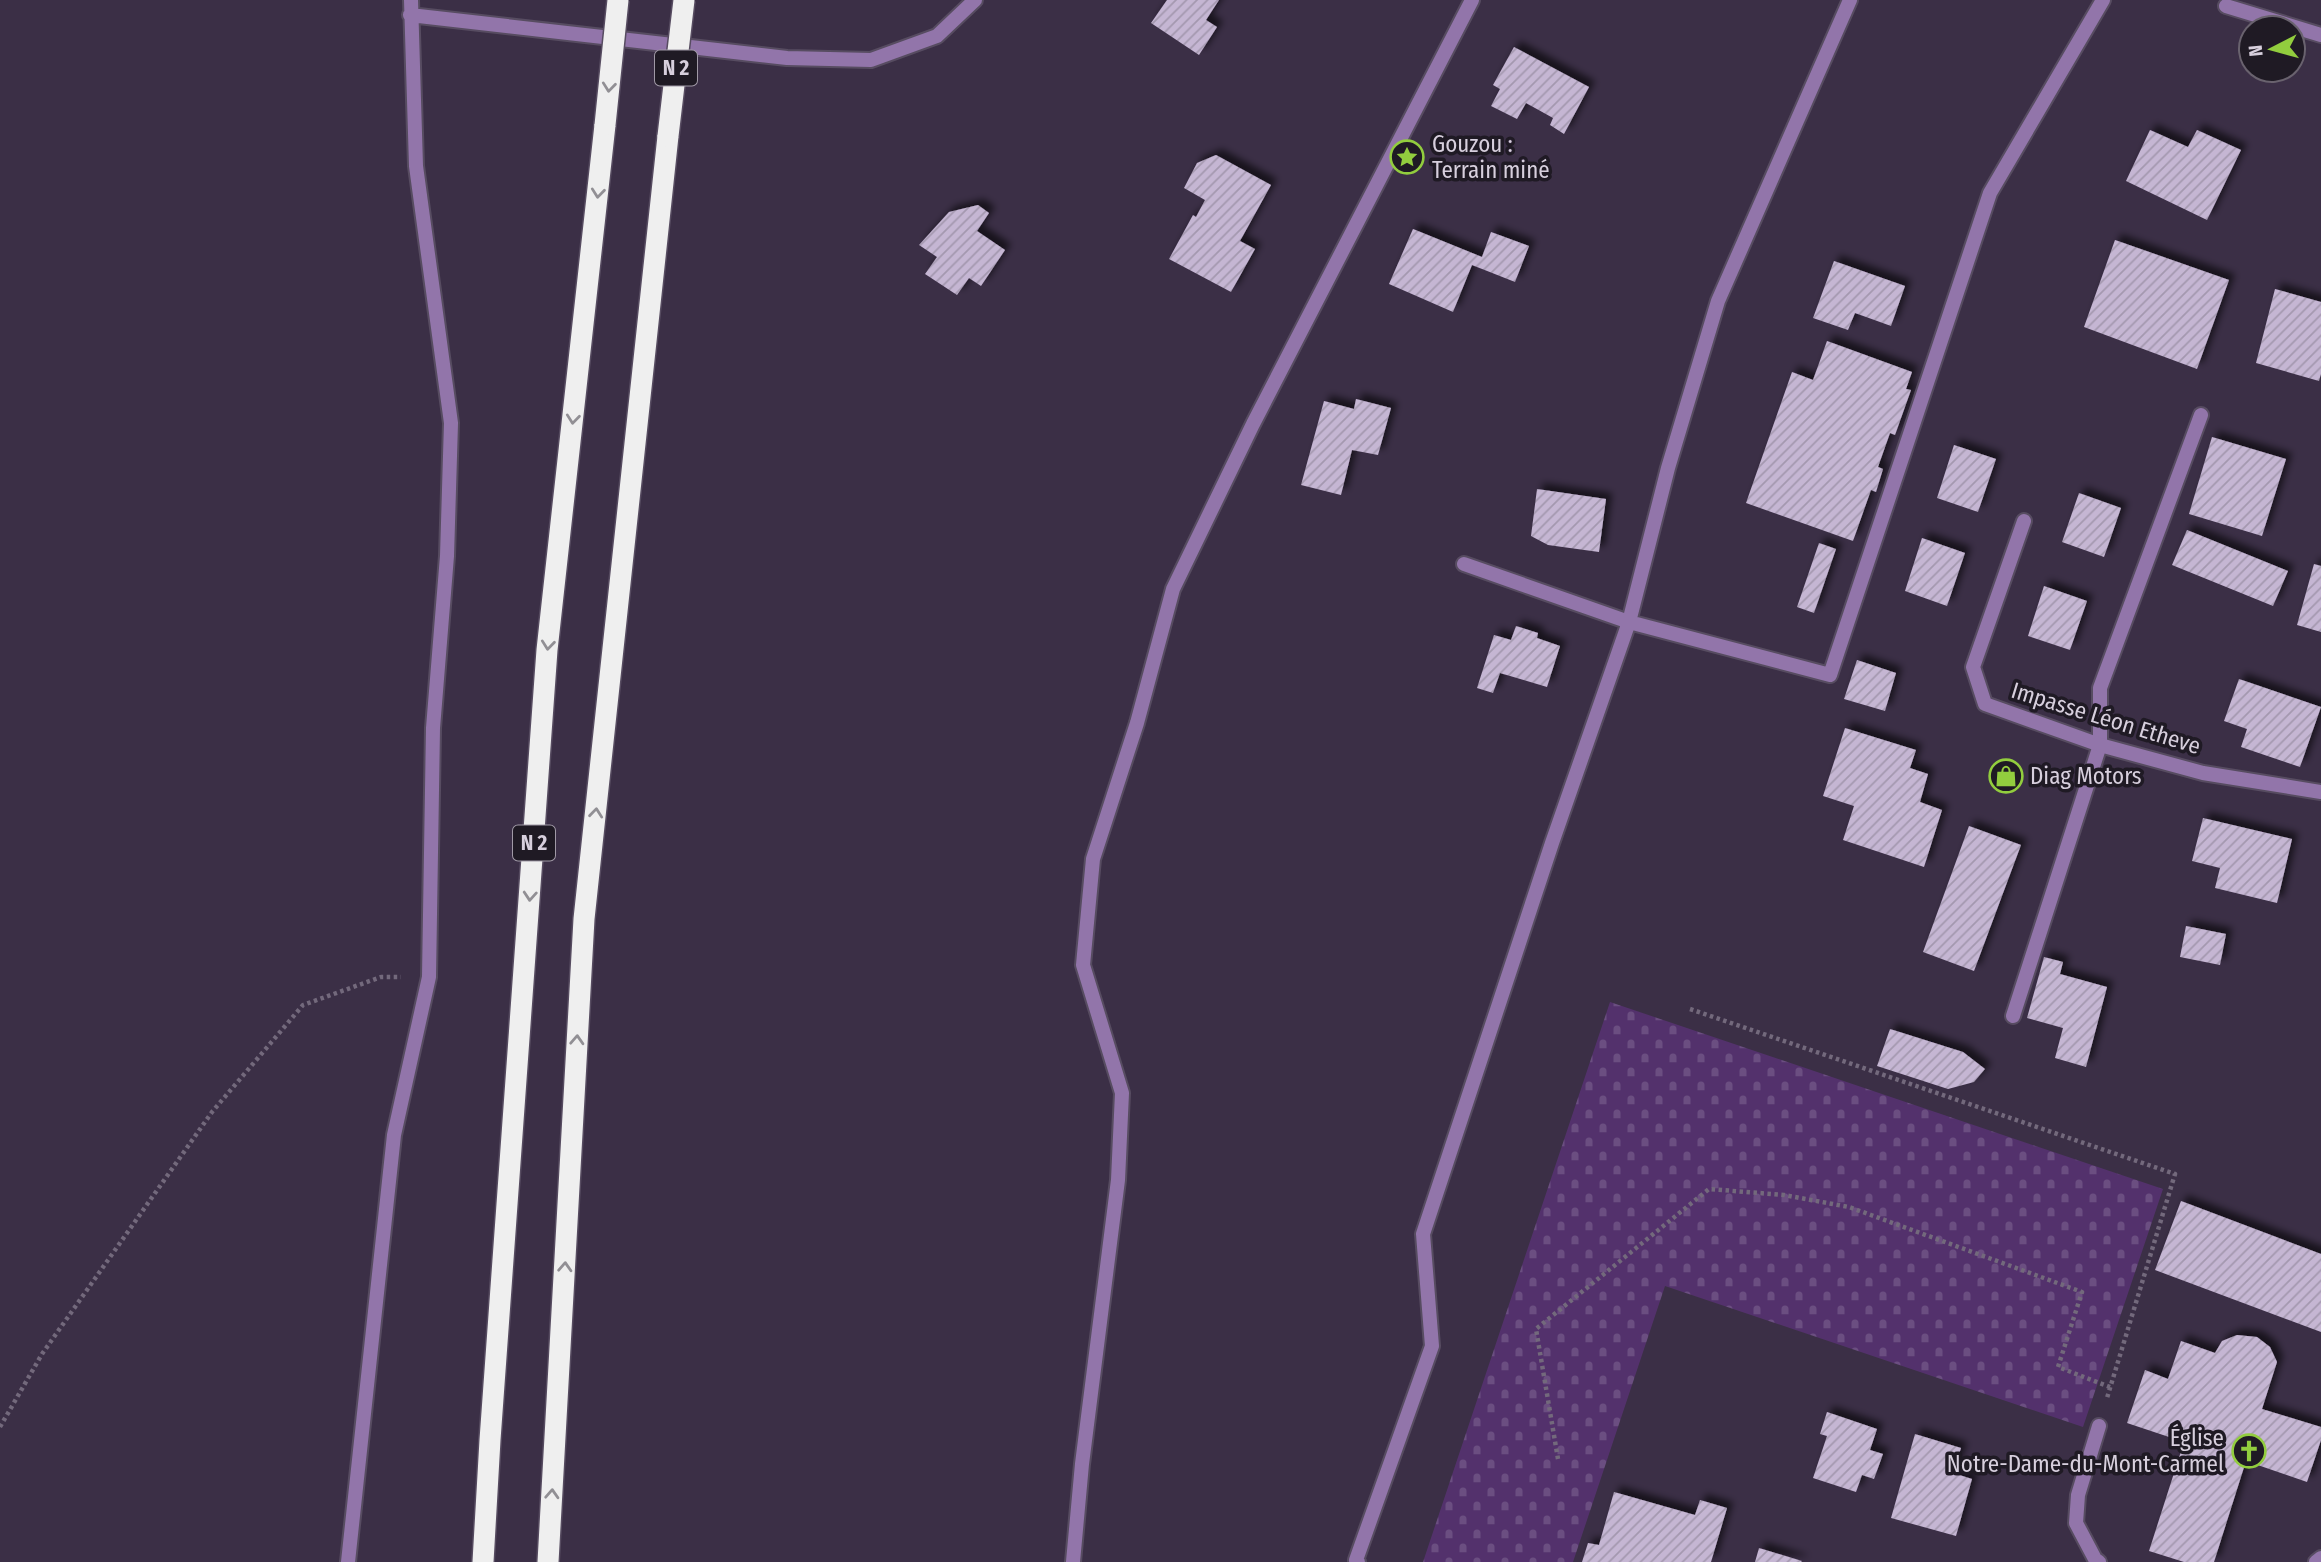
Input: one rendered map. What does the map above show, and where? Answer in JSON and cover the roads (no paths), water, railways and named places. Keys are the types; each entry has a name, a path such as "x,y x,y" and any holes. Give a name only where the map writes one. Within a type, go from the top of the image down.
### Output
{"highway":[{"name":"N 2","path":"483,1562 547,650 618,0"},
{"name":"N 2","path":"548,1562 584,919 684,0"}],"street":[{"path":"348,1562 394,1135 429,977 433,728 447,556 451,424 416,166 411,7 787,58 871,60 937,36 975,0"},
{"path":"1073,1562 1118,1180 1122,1093 1083,965 1093,859 1137,723 1173,589 1252,424 1472,0"},
{"path":"1357,1562 1432,1346 1423,1234 1552,843 1629,622 1668,468 1718,301 1850,0"},
{"path":"1464,564 1629,622 1830,675 1990,193 2103,0"},
{"path":"2226,6 2321,35"},
{"path":"2013,1016 2100,745 2100,688 2201,415"},
{"name":"Impasse Léon Etheve","path":"2024,521 1973,667 1985,704 2100,745 2203,773 2321,792"},
{"path":"2099,1426 2078,1495 2076,1523 2099,1562"},
{"path":"2316,1562 2321,1558"}],"place":[{"name":"Gouzou : Terrain miné","path":"1407,157"},
{"name":"Diag Motors","path":"2006,776"},
{"name":"Église Notre-Dame-du-Mont-Carmel","path":"2249,1451"}]}
